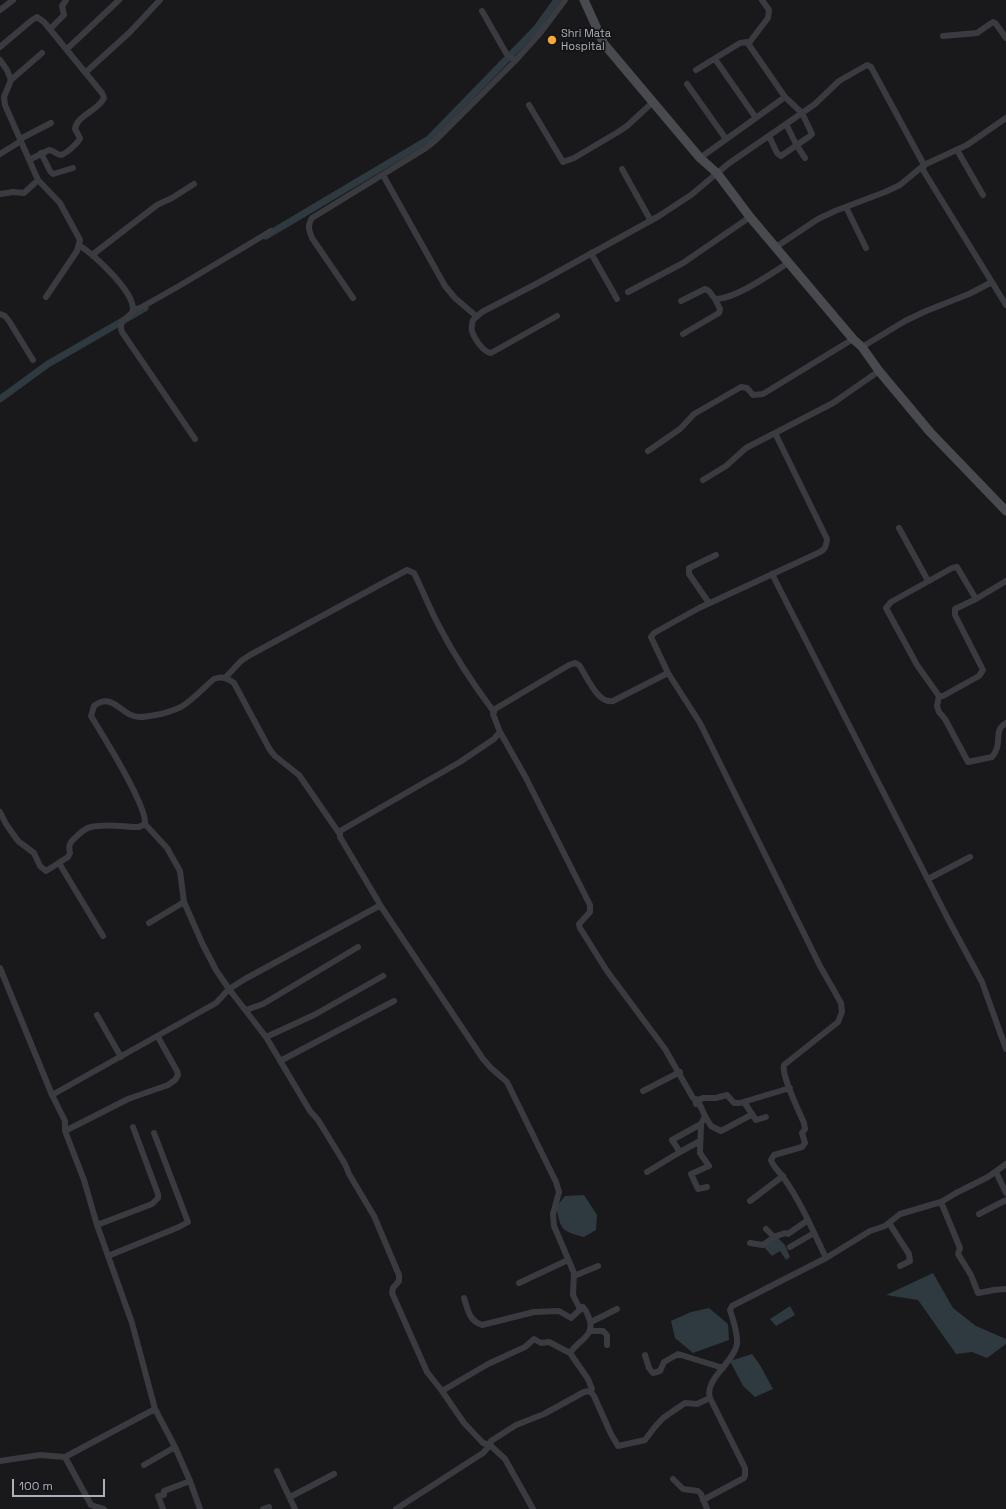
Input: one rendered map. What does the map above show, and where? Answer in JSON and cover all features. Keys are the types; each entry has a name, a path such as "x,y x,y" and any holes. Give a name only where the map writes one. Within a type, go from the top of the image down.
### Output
{"street":[{"path":"0,10 13,0"},
{"path":"50,29 64,16 62,6 66,0"},
{"path":"67,49 119,0"},
{"path":"86,72 130,32 160,0"},
{"path":"353,298 312,238 308,229 308,223 312,218 426,148 436,140 513,59 541,32 565,0"},
{"path":"584,0 604,44 700,158 717,173 750,217 788,263 862,347 879,371 930,432 1006,511"},
{"path":"749,43 768,18 768,10 762,0"},
{"path":"482,11 496,36 513,59"},
{"path":"0,47 35,17 40,18 86,72 102,93 104,98 102,102 77,123 75,129 80,138 78,143 60,155 51,150 29,160"},
{"path":"943,36 977,33 993,22 1004,30 1006,38"},
{"path":"696,70 740,43 746,41 749,43 785,97 802,113 812,134 783,155 779,155 769,136"},
{"path":"42,53 11,80 2,102 21,140 38,180 60,203 80,240 80,245 77,251 46,296"},
{"path":"715,59 756,118"},
{"path":"0,60 7,70 11,80"},
{"path":"557,316 491,353 487,353 484,350 472,330 473,320 476,316 651,221 691,195 717,173 815,104 844,77 867,65 871,67 924,165 923,170 1006,305"},
{"path":"687,84 726,139"},
{"path":"700,158 785,97"},
{"path":"529,105 563,162 574,158 627,126 653,102"},
{"path":"776,247 818,219 900,185 924,165 967,145 1006,118"},
{"path":"0,154 51,123"},
{"path":"786,124 805,158"},
{"path":"957,150 983,195"},
{"path":"42,153 50,171 53,174 73,168"},
{"path":"622,170 651,221"},
{"path":"382,175 445,286 455,298 476,316"},
{"path":"0,194 13,192 24,193 38,180"},
{"path":"92,255 157,205 194,184"},
{"path":"846,207 866,248"},
{"path":"628,292 683,263 750,217"},
{"path":"132,310 140,308 271,231"},
{"path":"80,245 92,255 123,287 131,304 132,310 122,323 121,330 195,439"},
{"path":"591,253 617,299"},
{"path":"715,299 730,296 744,290 788,263"},
{"path":"862,347 926,311 968,294 992,282"},
{"path":"681,301 705,289 709,291 720,309 719,313 683,334"},
{"path":"0,314 5,316 9,321 33,360"},
{"path":"648,450 680,429 694,414 741,387 747,388 753,395 763,394 853,338"},
{"path":"703,480 726,466 746,448 833,403 879,371"},
{"path":"775,433 827,539 826,546 823,550 709,603 652,635 651,640 668,673 700,723 797,920 841,1003 842,1012 838,1022 784,1065 783,1072 785,1080 790,1088 804,1123 805,1129 802,1132 805,1143 802,1147 772,1157 772,1163 783,1176 808,1220 826,1258"},
{"path":"899,528 927,582"},
{"path":"709,603 689,574 689,568 716,555"},
{"path":"976,599 957,567 952,568 891,602 886,608 917,665 939,696 937,706 939,712 945,719 968,762 992,757 998,746 998,730 1006,723"},
{"path":"224,678 241,661 250,655 408,570 414,573 454,653 475,687 494,712 493,714 500,732 526,778 590,906 590,912 579,924 580,928 607,971 665,1049 680,1072 695,1099 696,1104 700,1105 712,1126 721,1131 751,1115"},
{"path":"772,574 982,982 1006,1049"},
{"path":"939,696 943,696 982,673 983,670 957,621 954,612 959,606 976,599 1006,581"},
{"path":"494,712 495,709 569,665 575,663 579,665 590,684 603,699 608,702 613,701 668,673"},
{"path":"533,1509 505,1460 490,1445 483,1443 469,1429 423,1366 394,1297 392,1290 399,1282 399,1275 374,1216 349,1174 345,1164 266,1037 229,989 211,962 184,902 180,871 167,848 145,824 145,815 139,802 91,716 94,706 102,701 106,701 113,703 136,717 148,717 181,707 214,679 219,677 234,683 270,750 275,756 299,774 339,833 342,842 380,905 479,1053 491,1068 503,1078 510,1088 558,1187 558,1197 554,1209 553,1219 557,1236 574,1276 573,1295 579,1307 583,1307 586,1310 591,1322 590,1331 570,1353"},
{"path":"339,833 343,829 460,762 494,739 500,732"},
{"path":"0,812 3,826 18,841 34,853 43,869 46,871 69,855 70,842 91,827 139,827 145,824"},
{"path":"928,879 970,858"},
{"path":"59,863 103,936"},
{"path":"149,923 184,902"},
{"path":"52,1095 158,1037 216,1003 229,989 380,905"},
{"path":"246,1010 263,1004 358,947"},
{"path":"0,968 52,1095 65,1121 65,1132 84,1180 108,1256 132,1322 155,1409 175,1447 200,1509"},
{"path":"266,1037 314,1015 383,976"},
{"path":"280,1061 394,1001"},
{"path":"97,1015 120,1057"},
{"path":"65,1132 128,1099 168,1085 175,1080 178,1076 178,1071 158,1037"},
{"path":"643,1091 680,1072"},
{"path":"695,1099 699,1100 710,1097 716,1098 727,1095 734,1103 744,1102 790,1088"},
{"path":"744,1102 751,1115 756,1120 766,1117"},
{"path":"705,1116 701,1124 700,1153 709,1166 691,1174 698,1189 707,1187"},
{"path":"680,1152 672,1140 701,1124"},
{"path":"98,1225 152,1204 158,1198 158,1194 133,1127"},
{"path":"108,1256 188,1222 154,1133"},
{"path":"647,1172 700,1142"},
{"path":"703,1500 744,1478 746,1474 746,1468 710,1398 709,1388 734,1353 737,1344 737,1336 730,1310 732,1306 826,1258 870,1231 885,1226 900,1214 941,1202 996,1172 1006,1164"},
{"path":"996,1172 1006,1193"},
{"path":"750,1201 783,1176"},
{"path":"979,1214 1006,1200"},
{"path":"941,1202 960,1248 958,1254 971,1275 978,1293 1006,1289"},
{"path":"750,1243 763,1245 776,1236 785,1233 788,1234 808,1220"},
{"path":"889,1223 909,1254 910,1261 900,1266"},
{"path":"766,1229 774,1237 776,1236"},
{"path":"790,1247 814,1233"},
{"path":"519,1283 568,1260"},
{"path":"574,1276 598,1266"},
{"path":"464,1298 470,1317 482,1325 534,1312 559,1311 571,1318 583,1307"},
{"path":"591,1322 617,1309"},
{"path":"590,1331 603,1331 607,1338 607,1345"},
{"path":"442,1391 488,1364 525,1347 534,1340 541,1343 546,1341 549,1342 570,1353 588,1379 592,1389 590,1391 594,1396 618,1446 645,1440 663,1418 684,1403 697,1404 710,1398"},
{"path":"645,1355 649,1368 653,1373 660,1371 664,1362 678,1354 723,1368"},
{"path":"396,1509 483,1453 490,1445 491,1441 516,1425 544,1414 584,1392 590,1391"},
{"path":"0,1461 40,1455 65,1457 155,1409"},
{"path":"144,1465 175,1447"},
{"path":"65,1457 92,1505 104,1509"},
{"path":"277,1471 295,1509"},
{"path":"290,1497 334,1474"},
{"path":"674,1479 683,1489 698,1491 701,1494 706,1509"},
{"path":"163,1509 158,1496 190,1481"}],"shaded area":[{"path":"584,1195 597,1215 596,1230 584,1237 566,1231 563,1228 559,1221 556,1207 565,1196"},
{"path":"777,1237 785,1245 790,1257 786,1260 780,1251 772,1256 763,1246"},
{"path":"933,1273 953,1308 976,1326 1006,1339 1006,1344 987,1358 972,1352 956,1354 918,1300 886,1295"},
{"path":"790,1306 795,1315 776,1326 770,1319"},
{"path":"709,1308 728,1324 729,1340 693,1353 675,1338 671,1321 691,1312"},
{"path":"752,1354 760,1365 773,1389 755,1397 743,1386 730,1361"}],"waterway":[{"path":"266,236 429,139 536,29 557,0"},
{"path":"0,399 48,364 145,308"}],"place":[{"name":"Shri Mata Hospital","path":"552,40"}]}
